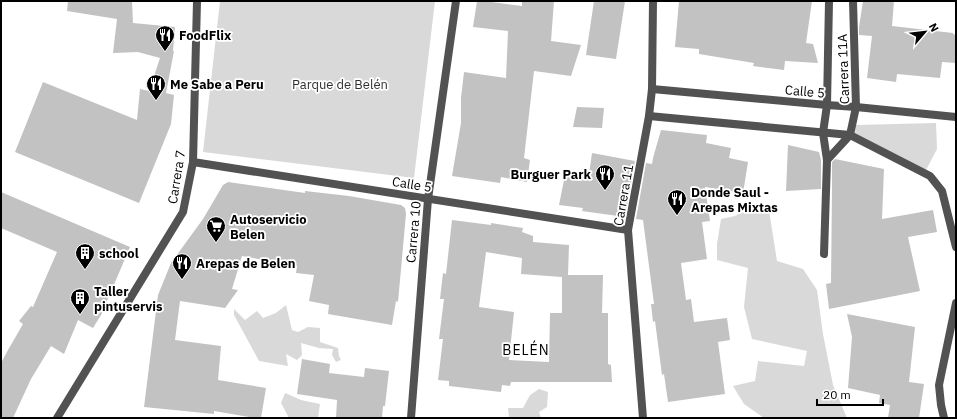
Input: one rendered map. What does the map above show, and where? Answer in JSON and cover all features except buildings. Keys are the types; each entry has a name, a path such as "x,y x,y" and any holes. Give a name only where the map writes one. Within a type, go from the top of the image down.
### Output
{"street":[{"name":"Carrera 7","path":"57,418 183,212 193,162 197,1"},
{"name":"Carrera 10","path":"411,418 428,199 456,1"},
{"name":"Carrera 11","path":"643,418 628,230 649,116 652,89 653,1"},
{"name":"Carrera 11A","path":"824,254 827,160 823,133 827,105 829,1"},
{"name":"Carrera 11A","path":"850,135 856,107 852,1"},
{"name":"Calle 5","path":"652,89 956,117"},
{"path":"649,116 850,135 930,176 942,191 956,247"},
{"path":"827,160 850,135"},
{"name":"Calle 5","path":"193,162 628,230"},
{"path":"944,418 939,385 956,303"}],"green space":[{"name":"Parque de Belén","path":"220,1 435,1 414,178 203,152"},
{"path":"936,123 937,149 926,170 855,134 856,125"},
{"path":"768,204 777,261 803,269 817,290 823,334 833,385 847,418 764,418 744,404 733,386 755,381 758,361 804,366 807,351 752,339 744,307 748,268 717,260 717,244 721,219 735,216 751,207"},
{"path":"286,305 292,330 298,332 308,327 320,328 320,342 338,348 341,360 336,362 332,355 333,349 319,348 301,343 302,355 297,360 286,354 288,366 259,361 234,315 234,309 245,320 257,311 263,318 276,313"},
{"path":"539,389 548,392 547,407 539,412 541,418 509,418 508,408 523,408 530,395"},
{"path":"285,393 301,400 320,404 318,418 289,418 281,403"}],"place":[{"name":"FoodFlix","path":"165,52"},
{"name":"Me Sabe a Peru","path":"156,101"},
{"name":"Burguer Park","path":"605,191"},
{"name":"Donde Saul - Arepas Mixtas","path":"677,216"},
{"name":"Autoservicio Belen","path":"216,243"},
{"name":"school","path":"85,270"},
{"name":"Arepas de Belen","path":"182,280"},
{"name":"Taller pintuservis","path":"80,315"}],"district":[{"name":"BELÉN","path":"526,350"}]}
